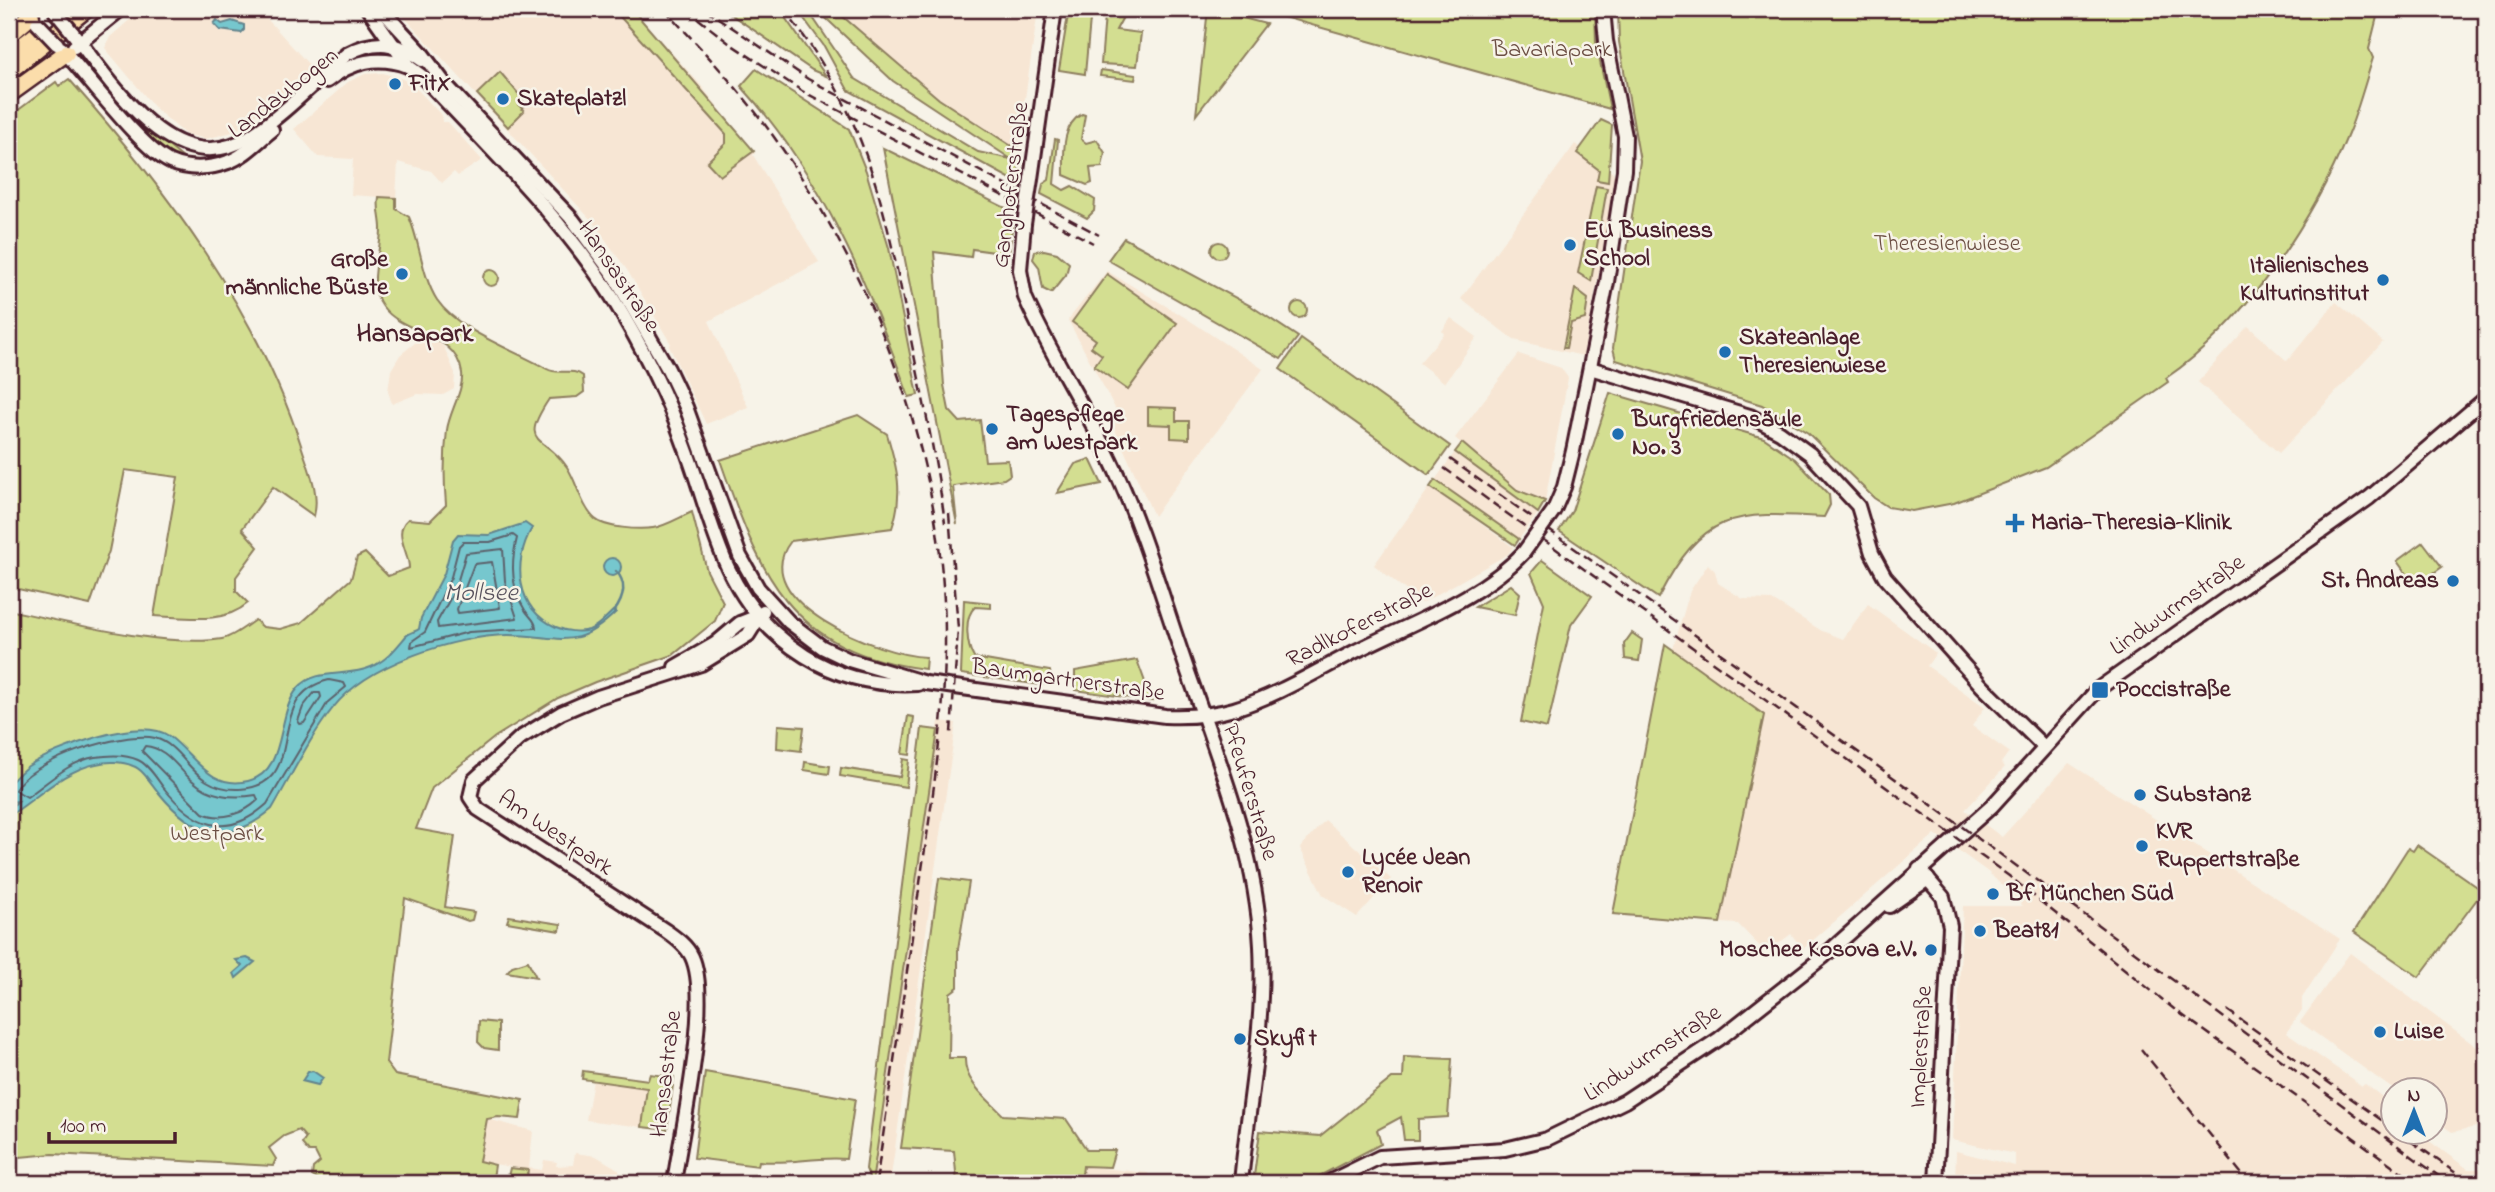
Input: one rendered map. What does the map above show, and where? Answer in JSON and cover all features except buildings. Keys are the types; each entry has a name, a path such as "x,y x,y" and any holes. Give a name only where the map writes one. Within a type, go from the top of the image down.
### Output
{"highway":[{"path":"9,57 59,9"},
{"path":"9,71 86,9"},
{"path":"9,35 33,14"},
{"path":"9,94 61,49"}],"main road":[{"name":"Landaubogen","path":"59,9 76,37 161,134 183,146 207,151 225,149 252,135 347,54 369,44 391,44"},
{"path":"61,49 121,9"},
{"name":"Hansastraße","path":"368,9 408,66 423,77 547,212 611,296 662,390 684,442 722,555 744,597 758,616"},
{"name":"Hansastraße","path":"381,9 421,52 428,64 573,220 613,274 668,369 697,435 736,548 771,604"},
{"name":"Ganghoferstraße","path":"1055,9 1024,223 1020,270 1025,297 1097,432"},
{"path":"1603,9 1626,151 1607,282 1590,368 1713,404 1767,425 1826,469 1852,497 1865,523 1872,553 1885,577 1982,686 2043,746"},
{"name":"Landaubogen","path":"33,14 149,147 167,161 198,168 221,165 247,151 330,79 355,64 374,60 408,66"},
{"path":"391,44 406,49 428,64"},
{"name":"Radlkoferstraße","path":"1205,716 1267,696 1474,591 1512,565 1554,510 1564,487 1590,368"},
{"name":"Lindwurmstraße","path":"1327,1183 1380,1157 1521,1146 1591,1120 1629,1099 1720,1038 1854,930 1926,877 2043,746 2098,689 2369,498 2486,398"},
{"name":"Pfeuferstraße","path":"1097,432 1135,516 1205,716 1243,834 1257,895 1261,946 1261,1029 1241,1183"},
{"name":"Am Westpark","path":"696,970 690,954 675,937 519,838 478,809 470,797 478,774 500,753 543,723 598,697 658,677 706,650 740,623 758,616 771,604"},
{"name":"Baumgartnerstraße","path":"771,604 795,628 835,654 862,665 926,683 1165,716 1205,716"},
{"name":"Baumgartnerstraße","path":"758,616 787,645 835,672 901,685 926,683"},
{"name":"Implerstraße","path":"1926,877 1943,897 1948,913 1950,939 1936,1183"},
{"name":"Hansastraße","path":"674,1183 696,1030 696,970"}],"shaded area":[{"path":"142,9 258,9 312,68 236,131 206,139 185,134 156,109 105,48 110,37"},
{"path":"397,9 613,9 726,134 726,143 707,162 720,176 753,151 632,9 698,82 755,153 753,155 819,262 709,321 748,407 706,424 669,346 671,344 627,270 593,222"},
{"path":"834,9 982,9 982,16 1037,17 1018,146 1010,145 939,99"},
{"path":"383,73 403,79 419,91 442,116 442,122 448,122 482,160 458,176 454,172 442,183 431,171 398,162 396,198 351,195 353,159 318,157 294,129 348,82 365,74"},
{"path":"1575,144 1617,176 1583,356 1514,340 1461,299"},
{"path":"1107,271 1186,318 1263,369 1154,516 1111,421 1116,410 1068,320"},
{"path":"2336,302 2383,342 2279,453 2198,382 2248,326 2287,361"},
{"path":"1451,318 1477,337 1445,383 1419,363 1444,334 1442,331"},
{"path":"421,338 435,340 444,347 455,373 454,389 443,395 417,394 392,404 388,391 391,370 400,355"},
{"path":"1519,354 1561,368 1568,378 1545,501 1517,490 1455,438"},
{"path":"1455,452 1538,513 1519,539 1435,480"},
{"path":"1430,487 1513,547 1508,554 1422,603 1374,565"},
{"path":"1708,564 1715,571 1718,583 1743,599 1772,600 1822,631 1843,639 1868,604 1936,653 1927,666 1985,707 1972,726 2009,752 2001,763 2005,767 1965,810 2002,837 2069,763 2340,939 2302,998 2302,1010 2286,1033 2362,1086 2365,1084 2380,1095 2380,1146 2436,1146 2468,1169 2481,1169 2486,1173 2486,1183 1955,1183 1956,1151 2015,1166 2015,1154 1952,1140 1963,906 2023,906 1988,872 1935,834 1803,949 1791,934 1766,953 1738,924 1720,923 1764,715 1673,649 1690,591"},
{"path":"939,721 956,723 890,1183 872,1183"},
{"name":"Lycée Jean Renoir","path":"1325,820 1391,879 1357,917 1323,895 1300,848"},
{"path":"2350,953 2478,1048 2481,1126 2450,1131 2450,1076 2380,1076 2380,1080 2300,1022"},
{"path":"593,1081 648,1088 642,1127 586,1120"},
{"path":"487,1119 533,1131 529,1168 542,1170 544,1160 557,1162 556,1166 573,1165 575,1153 596,1156 618,1169 625,1183 526,1183 528,1170 478,1161"},
{"path":"1083,1166 1148,1173 1148,1183 1081,1183"}],"green space":[{"path":"613,9 632,9 754,151 720,176 707,162 726,143 726,134"},
{"path":"723,9 779,9 826,76 812,70"},
{"path":"797,9 807,9 854,78 978,152 1011,159 893,81 816,9 834,9 939,99 1010,145 1018,146 1020,184 848,90 824,46"},
{"path":"1069,9 1091,9 1085,74 1059,70"},
{"path":"1208,9 1266,24 1196,115"},
{"name":"Bavariapark","path":"1255,9 1595,9 1596,43 1610,109"},
{"name":"Theresienwiese","path":"1618,9 2379,9 2369,49 2373,58 2352,125 2316,202 2273,269 2222,330 2166,378 2168,382 2046,467 1954,503 1912,511 1888,507 1874,498 1808,433 1762,405 1616,360 1613,348 1640,161 1619,42"},
{"path":"1105,15 1123,17 1116,30 1141,33 1137,66 1101,64"},
{"path":"87,63 137,120 183,158 181,160 156,144 84,66"},
{"path":"756,69 849,129 866,171 889,248 918,395 909,397 860,273 819,194 770,120 741,86"},
{"path":"1101,70 1136,75 1135,80 1100,76"},
{"name":"Skateplatzl","path":"500,72 527,104 523,107 519,105 524,111 508,127 477,94"},
{"path":"69,79 140,163 173,207 234,299 283,397 310,473 316,499 314,516 273,487 242,529 258,547 236,577 236,591 248,603 227,614 203,618 154,616 178,477 125,470 109,551 90,605 9,587 9,117 56,82 59,86"},
{"path":"1082,114 1085,115 1081,139 1086,143 1097,140 1105,153 1102,167 1090,168 1092,183 1087,185 1064,175 1067,133 1070,125"},
{"path":"1601,120 1612,125 1608,182 1597,180 1599,170 1577,153"},
{"path":"1055,139 1058,140 1054,184 1064,190 1072,186 1095,200 1094,211 1087,218 1041,194 1043,184 1049,180"},
{"path":"883,148 1014,212 1009,254 972,249 971,257 934,252 944,385 949,410 960,422 980,420 985,461 1008,460 1010,475 1004,479 953,486 957,524"},
{"path":"1596,186 1607,188 1591,281 1578,273"},
{"name":"Westpark","path":"379,197 396,198 396,209 409,217 428,281 446,311 472,330 547,369 574,372 583,376 584,392 577,397 549,399 535,425 535,433 567,467 590,514 606,524 639,529 658,527 692,512 707,571 723,602 715,621 673,655 558,698 495,737 432,788 416,829 455,836 445,907 474,912 472,920 468,921 405,898 386,1063 395,1075 523,1100 520,1119 487,1119 479,1161 495,1165 493,1178 507,1181 510,1168 528,1170 526,1183 323,1182 312,1176 313,1168 320,1162 315,1152 309,1152 302,1144 306,1138 299,1130 284,1136 269,1148 276,1159 273,1166 53,1154 9,1158 9,610 145,637 199,641 222,639 235,634 255,620 263,627 280,629 301,623 351,579 357,557 365,553 388,576 409,568 401,536 403,524 408,519 430,521 446,505 447,430 461,387 462,373 458,360 450,349 392,316 378,298 375,279 381,229"},
{"path":"1124,238 1251,306 1298,337 1281,359 1108,260"},
{"path":"1216,242 1222,242 1227,250 1225,256 1216,258 1211,253 1211,247"},
{"path":"1035,251 1057,253 1069,263 1066,275 1051,293 1043,289 1039,267 1033,259"},
{"path":"491,270 497,272 497,284 491,286 485,284 483,278 485,272"},
{"path":"1107,274 1177,323 1128,390 1094,366 1102,355 1091,347 1096,340 1072,322"},
{"path":"1575,289 1588,299 1585,319 1571,323 1566,348 1563,348"},
{"path":"1296,302 1302,302 1307,310 1305,316 1296,318 1291,313 1291,307"},
{"path":"1301,339 1450,446 1429,475 1280,369"},
{"path":"1610,393 1764,438 1795,459 1829,495 1830,505 1824,517 1766,515 1744,517 1724,523 1706,533 1690,548 1658,598 1559,531 1572,511"},
{"path":"1148,407 1176,408 1176,421 1189,421 1189,439 1171,438 1171,425 1148,424"},
{"path":"858,415 887,434 898,481 898,504 892,528 791,541 781,563 786,584 801,604 824,621 879,647 926,657 925,669 879,660 842,645 811,626 787,601 767,572 750,539 720,460"},
{"path":"1462,443 1517,490 1545,501 1538,513 1455,452"},
{"path":"1090,459 1102,484 1057,493 1075,464"},
{"path":"1435,480 1519,539 1515,545 1430,487"},
{"path":"2423,542 2442,567 2415,586 2397,561"},
{"path":"1542,560 1592,596 1571,625 1547,728 1521,722 1544,603 1531,573"},
{"path":"1511,585 1520,593 1515,615 1475,607"},
{"path":"964,600 991,603 991,608 975,607 969,618 968,640 974,658 1050,671 1051,681 1042,685 961,674"},
{"path":"1632,633 1642,640 1639,661 1625,659 1624,644"},
{"path":"1665,644 1764,715 1720,923 1613,914"},
{"path":"1137,660 1152,701 1075,690 1075,671"},
{"path":"908,716 914,717 910,755 902,754"},
{"path":"778,725 804,727 801,751 777,748"},
{"path":"922,728 938,730 872,1183 868,1183 866,1169"},
{"path":"903,759 909,760 906,787 840,776 841,768 900,777"},
{"path":"805,762 830,766 829,774 804,770"},
{"path":"2417,845 2483,891 2419,977 2354,932 2408,848 2413,851"},
{"path":"939,878 969,882 958,949 958,987 950,993 949,1058 965,1058 972,1082 1003,1115 1066,1119 1087,1150 1115,1150 1110,1167 1083,1166 1081,1183 957,1183 954,1151 901,1148"},
{"path":"509,916 561,924 560,931 507,922"},
{"path":"528,961 536,977 507,972 512,966"},
{"path":"479,1021 498,1023 498,1050 484,1048 478,1042"},
{"path":"1404,1057 1452,1059 1448,1117 1418,1119 1418,1140 1404,1140 1401,1117 1377,1130 1381,1144 1306,1183 1253,1183 1260,1131 1320,1136 1392,1078 1403,1078"},
{"path":"583,1071 648,1080 650,1074 674,1077 667,1130 642,1127 647,1088 582,1079"},
{"path":"705,1072 855,1099 846,1159 759,1161 758,1166 694,1158"}],"water":[{"path":"217,20 222,24 232,21 244,25 244,30 241,33 220,30 214,24"},
{"name":"Mollsee","path":"525,523 532,528 522,555 522,584 533,609 543,619 560,628 581,631 596,626 615,609 616,612 589,633 577,637 554,639 508,635 463,641 413,655 367,678 348,692 324,720 272,809 241,828 226,832 198,827 172,807 140,770 129,764 114,762 96,764 73,772 9,816 9,809 18,801 9,802 9,784 25,768 57,751 119,732 139,729 169,736 204,769 223,780 248,781 261,775 275,754 286,713 298,688 314,677 371,667 386,658 408,635 419,629 421,618 444,574 453,540 458,534 489,535"},
{"path":"612,558 618,561 621,567 618,573 612,576 606,573 603,567 606,561"},
{"path":"247,958 255,962 236,978 234,973 242,966 236,960"},
{"path":"313,1071 323,1078 318,1085 302,1081 308,1072"}],"waterway":[{"path":"614,612 623,591 622,581 616,571"}],"tunnel":[{"path":"2483,1183 2486,1177"}],"railway":[{"path":"664,9 760,118 799,174 835,234 866,296 893,361 915,427 931,495 941,563 945,632 941,727 876,1183"},
{"path":"686,9 729,43 802,91 1093,243"},
{"path":"705,9 808,79 1099,235"},
{"path":"783,9 812,48 836,88 855,127 870,168 893,253 930,434 945,523"},
{"path":"1450,459 2082,913 2448,1183"},
{"path":"1444,468 2009,876 2174,1009 2417,1183"},
{"path":"949,513 958,629 951,733"},
{"path":"2227,1010 2380,1119"},
{"path":"2141,1049 2249,1183"},
{"path":"2418,1146 2470,1183"}],"place":[{"name":"FitX","path":"395,84"},
{"name":"Skateplatzl","path":"503,99"},
{"name":"EU Business School","path":"1570,245"},
{"name":"Große männliche Büste","path":"402,274"},
{"name":"Italienisches Kulturinstitut","path":"2383,280"},
{"name":"Skateanlage Theresienwiese","path":"1725,352"},
{"name":"Tagespflege am Westpark","path":"992,429"},
{"name":"Burgfriedensäule No. 3","path":"1618,434"},
{"name":"Maria-Theresia-Klinik","path":"2015,523"},
{"name":"St. Andreas","path":"2453,581"},
{"name":"Poccistraße","path":"2100,690"},
{"name":"Substanz","path":"2140,795"},
{"name":"KVR Ruppertstraße","path":"2142,846"},
{"name":"Lycée Jean Renoir","path":"1348,872"},
{"name":"Bf München Süd","path":"1993,894"},
{"name":"Beat81","path":"1980,931"},
{"name":"Moschee Kosova e.V.","path":"1931,950"},
{"name":"Luise","path":"2380,1032"},
{"name":"Skyfit","path":"1240,1039"}],"district":[{"name":"Hansapark","path":"415,335"}]}
